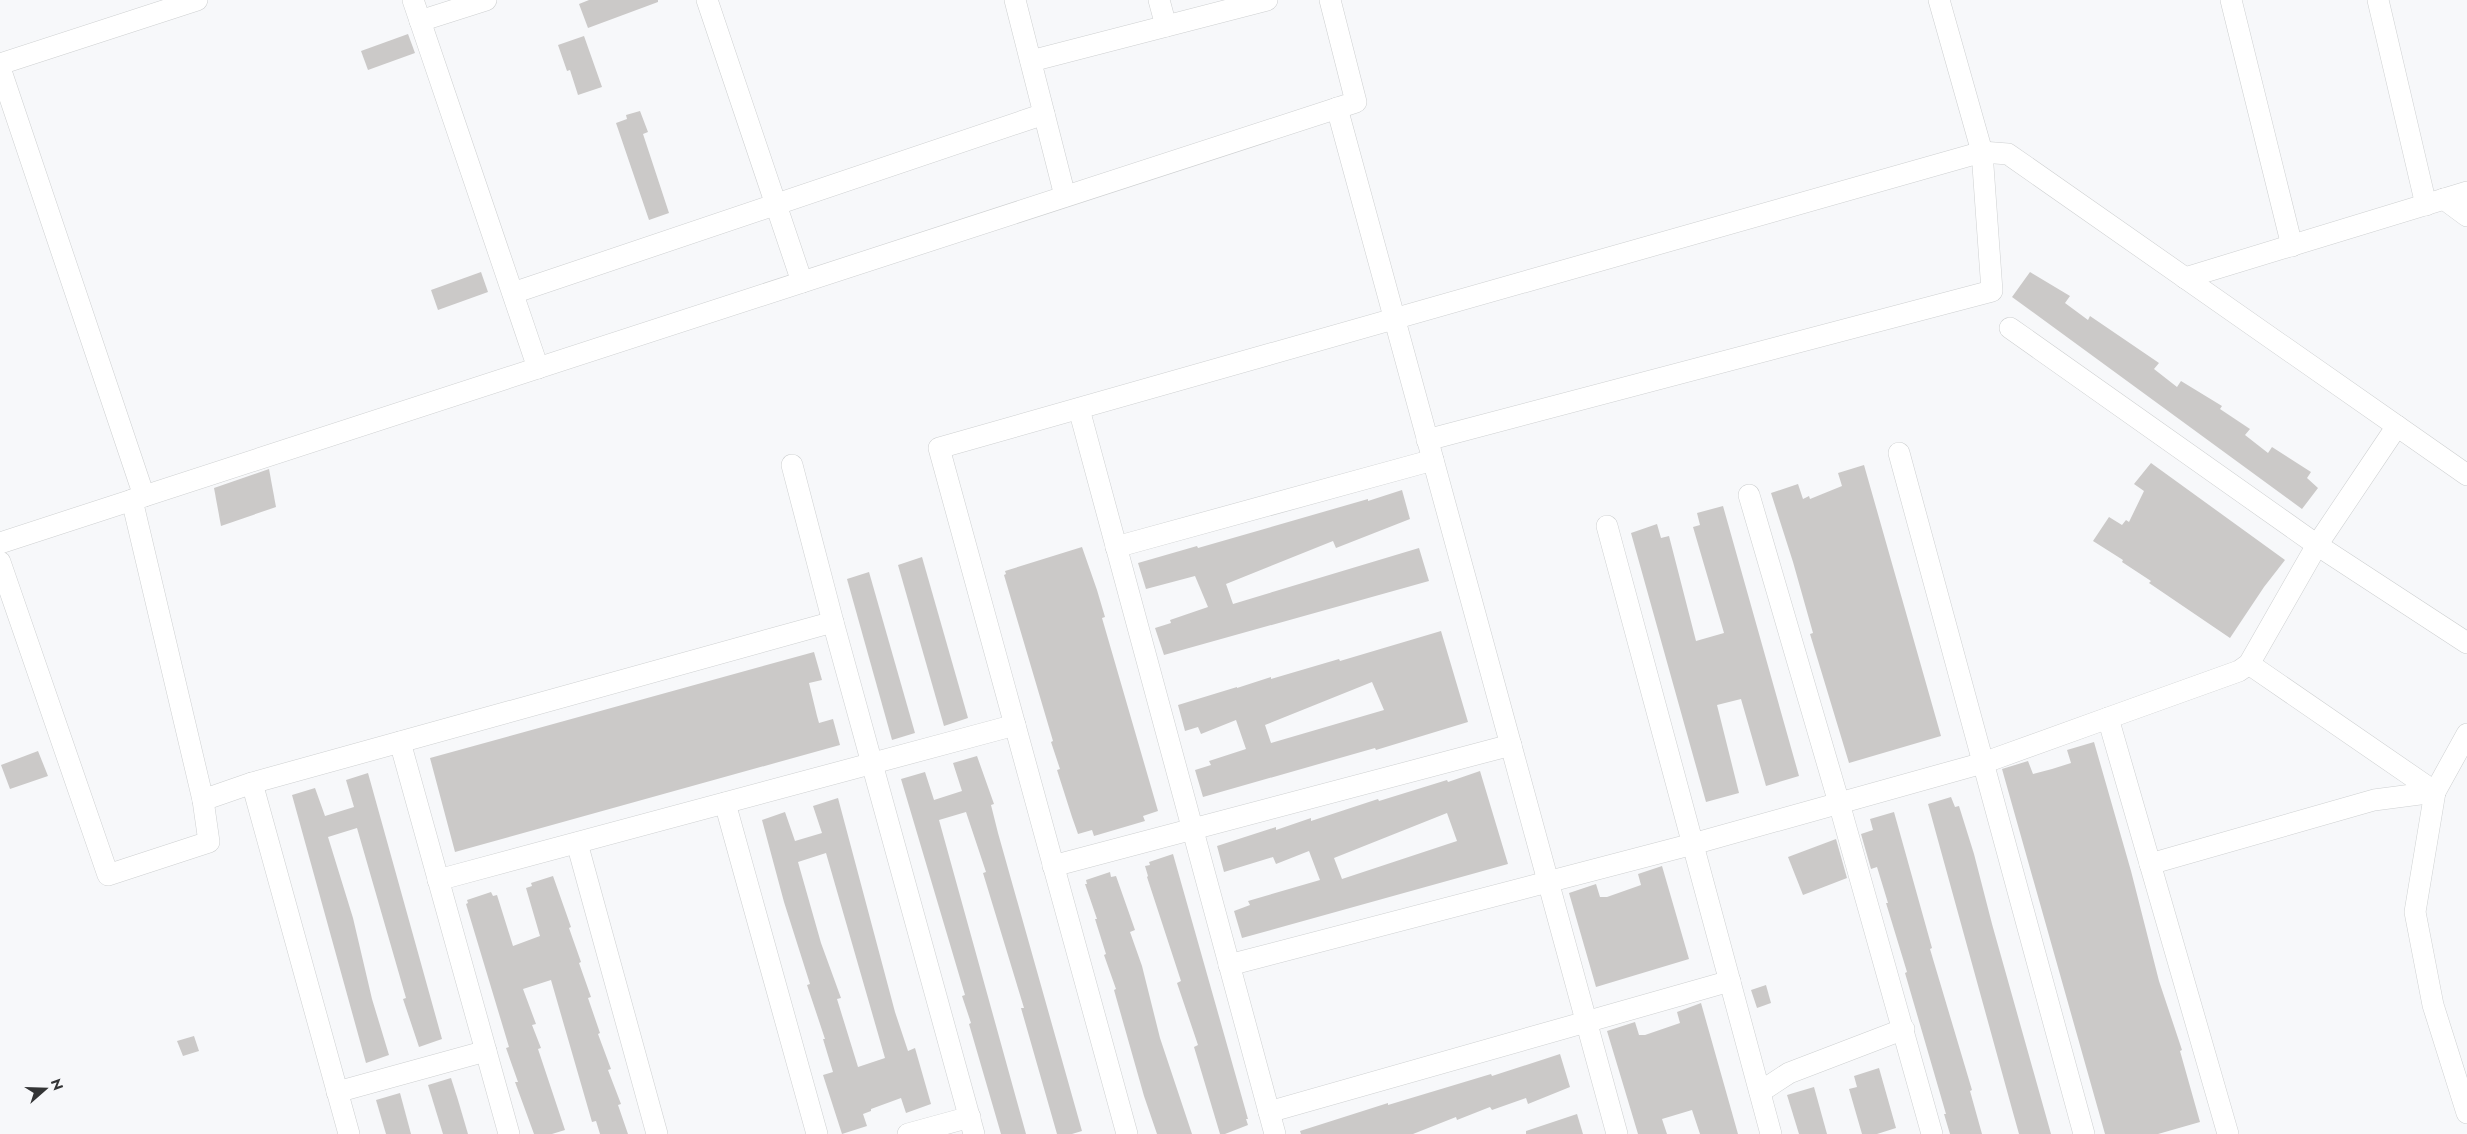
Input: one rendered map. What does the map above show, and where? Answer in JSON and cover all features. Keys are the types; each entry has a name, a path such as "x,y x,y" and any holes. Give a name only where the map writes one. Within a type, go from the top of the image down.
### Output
{"street":[{"path":"0,64 197,0"},
{"path":"413,0 538,368"},
{"path":"420,21 486,0"},
{"path":"707,0 802,282"},
{"path":"1015,0 1065,196"},
{"path":"1159,0 1166,26"},
{"path":"1031,61 1267,0"},
{"path":"0,543 1356,102 1330,0"},
{"path":"1427,440 1992,291 1982,152 1939,0"},
{"path":"2231,0 2292,246"},
{"path":"2378,0 2435,202"},
{"path":"0,68 138,498 204,800 209,842 108,875 0,562"},
{"path":"1337,108 1617,1134"},
{"path":"512,293 1044,114"},
{"path":"1127,1134 939,448 1982,152 2008,154 2467,475"},
{"path":"2185,278 2467,192"},
{"path":"2435,202 2467,216"},
{"path":"2010,328 2317,545 2467,643"},
{"path":"1079,409 1275,1134"},
{"path":"1229,965 1549,880 1693,844 1983,763 2239,671 2249,664 2317,545 2397,426"},
{"path":"1899,453 2084,1134"},
{"path":"1116,548 1433,460"},
{"path":"792,465 832,622 972,1126 908,1134"},
{"path":"1749,495 1904,1028 1932,1134"},
{"path":"1607,526 1771,1134"},
{"path":"204,800 252,783 832,622"},
{"path":"2249,664 2434,792"},
{"path":"2108,718 2228,1134"},
{"path":"438,880 1015,725"},
{"path":"2467,734 2434,792 2415,912 2433,1005 2467,1113"},
{"path":"400,742 509,1134"},
{"path":"1054,866 1511,745"},
{"path":"252,783 348,1134"},
{"path":"2150,864 2374,800 2434,792"},
{"path":"724,803 817,1134"},
{"path":"577,843 656,1134"},
{"path":"1269,1112 1730,981"},
{"path":"1760,1092 1788,1073 1904,1028"},
{"path":"337,1092 486,1051"}],"building":[{"path":"589,0 658,0 658,2 588,28 579,4"},
{"path":"408,34 415,53 368,70 361,51"},
{"path":"584,36 602,87 578,95 570,70 567,71 558,45"},
{"path":"640,111 648,132 643,134 669,213 649,220 616,123 627,119 626,115"},
{"path":"481,272 488,292 438,310 431,290"},
{"path":"2030,272 2070,296 2065,303 2088,320 2090,316 2159,363 2154,369 2177,387 2181,381 2222,406 2220,409 2250,429 2245,435 2268,453 2272,447 2311,472 2307,478 2318,488 2302,509 2012,297"},
{"path":"2151,463 2285,560 2264,587 2230,638 2149,583 2151,581 2093,541 2109,517 2122,525 2126,520 2129,522 2144,491 2134,484"},
{"path":"1864,465 1941,736 1849,763 1810,634 1813,633 1793,562 1771,493 1798,484 1803,499 1809,496 1810,499 1842,486 1838,473"},
{"path":"269,469 276,507 221,526 214,488"},
{"path":"1402,490 1410,519 1336,548 1333,541 1226,584 1233,604 1419,548 1429,581 1164,655 1155,628 1171,623 1170,620 1208,607 1195,576 1146,589 1138,563 1197,546 1198,548 1368,499 1368,501"},
{"path":"1723,506 1799,776 1766,786 1741,699 1717,705 1739,793 1706,802 1631,533 1657,524 1661,538 1669,536 1696,641 1724,633 1693,527 1700,525 1697,513"},
{"path":"1082,547 1105,617 1102,618 1158,811 1143,816 1145,821 1094,836 1092,830 1078,834 1072,817 1057,770 1060,769 1051,742 1053,741 1004,575 1006,574 1005,571"},
{"path":"922,557 968,718 944,726 898,565"},
{"path":"869,572 915,733 892,740 847,579"},
{"path":"1441,631 1468,722 1376,750 1375,748 1203,797 1195,770 1211,765 1209,761 1246,749 1236,720 1201,734 1198,727 1185,731 1178,705 1271,677 1271,679 1339,659 1340,661","holes":["1372,682 1384,710 1271,743 1265,725"]},
{"path":"814,652 822,680 809,683 817,716 819,723 833,719 840,745 455,852 430,758"},
{"path":"2094,742 2131,871 2159,981 2182,1050 2180,1051 2200,1122 2158,1134 2105,1134 2002,769 2028,761 2033,774 2052,769 2071,763 2067,750"},
{"path":"38,751 48,776 10,789 1,765"},
{"path":"977,756 994,804 991,805 998,833 1082,1131 1072,1134 1057,1134 1021,1008 1024,1008 983,873 986,872 966,812 939,820 1026,1134 1001,1134 969,1024 971,1023 962,996 965,995 901,779 925,772 934,800 962,791 953,763"},
{"path":"1480,771 1508,864 1242,938 1234,911 1250,905 1248,901 1320,880 1309,851 1276,864 1273,857 1224,872 1217,846 1276,827 1276,830 1311,818 1311,821 1378,799 1379,801 1447,780 1448,782","holes":["1447,813 1457,841 1342,879 1334,858"]},
{"path":"368,773 442,1039 419,1047 403,999 406,998 357,828 328,837 353,918 372,999 389,1055 366,1063 292,795 315,788 325,816 354,807 346,780"},
{"path":"1951,797 1955,807 1959,806 1974,854 2051,1134 2019,1134 1928,804"},
{"path":"838,798 895,1012 908,1051 915,1048 931,1104 906,1113 901,1098 871,1109 871,1111 863,1114 867,1126 842,1134 823,1075 833,1072 823,1039 825,1039 807,985 810,984 784,902 762,820 785,812 795,841 822,833 813,806","holes":["826,853 885,1058 858,1067 837,999 841,998 821,943 798,862"]},
{"path":"1894,812 1932,948 1930,949 1972,1090 1970,1091 1982,1134 1950,1134 1944,1114 1946,1114 1905,973 1907,972 1886,903 1888,903 1877,867 1871,869 1861,834 1873,830 1870,819"},
{"path":"1836,839 1847,878 1803,895 1788,857"},
{"path":"1173,854 1248,1119 1246,1119 1248,1125 1225,1134 1220,1134 1194,1047 1198,1045 1177,983 1181,981 1147,877 1145,866 1150,865 1149,862"},
{"path":"1662,866 1689,959 1596,987 1569,893 1596,884 1600,897 1607,897 1641,885 1638,874"},
{"path":"1110,872 1111,877 1116,876 1135,930 1130,932 1142,966 1160,1038 1192,1134 1157,1134 1144,1096 1114,990 1116,989 1104,955 1106,954 1095,919 1097,919 1085,884 1087,884 1086,880"},
{"path":"553,876 571,927 569,928 581,962 579,963 591,997 588,998 600,1033 598,1034 611,1069 608,1070 621,1104 618,1105 628,1134 600,1134 596,1121 592,1122 551,980 523,989 536,1024 532,1025 541,1048 538,1049 565,1130 552,1134 534,1134 515,1082 518,1082 506,1048 509,1047 466,904 468,903 467,900 491,892 493,896 497,895 513,946 540,936 526,888 532,886 531,883"},
{"path":"1766,985 1771,1003 1757,1008 1751,990"},
{"path":"1701,1003 1738,1134 1700,1134 1692,1110 1662,1119 1667,1134 1638,1134 1607,1031 1635,1022 1639,1035 1645,1035 1680,1023 1677,1012"},
{"path":"194,1036 199,1051 183,1056 177,1041"},
{"path":"1560,1054 1570,1087 1528,1104 1526,1098 1492,1110 1490,1107 1457,1120 1456,1117 1413,1134 1301,1134 1300,1131 1388,1103 1388,1105 1491,1074 1492,1076"},
{"path":"1879,1068 1896,1128 1877,1134 1862,1134 1849,1089 1857,1087 1854,1076"},
{"path":"451,1078 468,1134 443,1134 428,1085"},
{"path":"1814,1087 1827,1134 1799,1134 1787,1095"},
{"path":"400,1093 411,1134 386,1134 376,1100"},
{"path":"1577,1114 1583,1134 1526,1134 1526,1131"}]}
